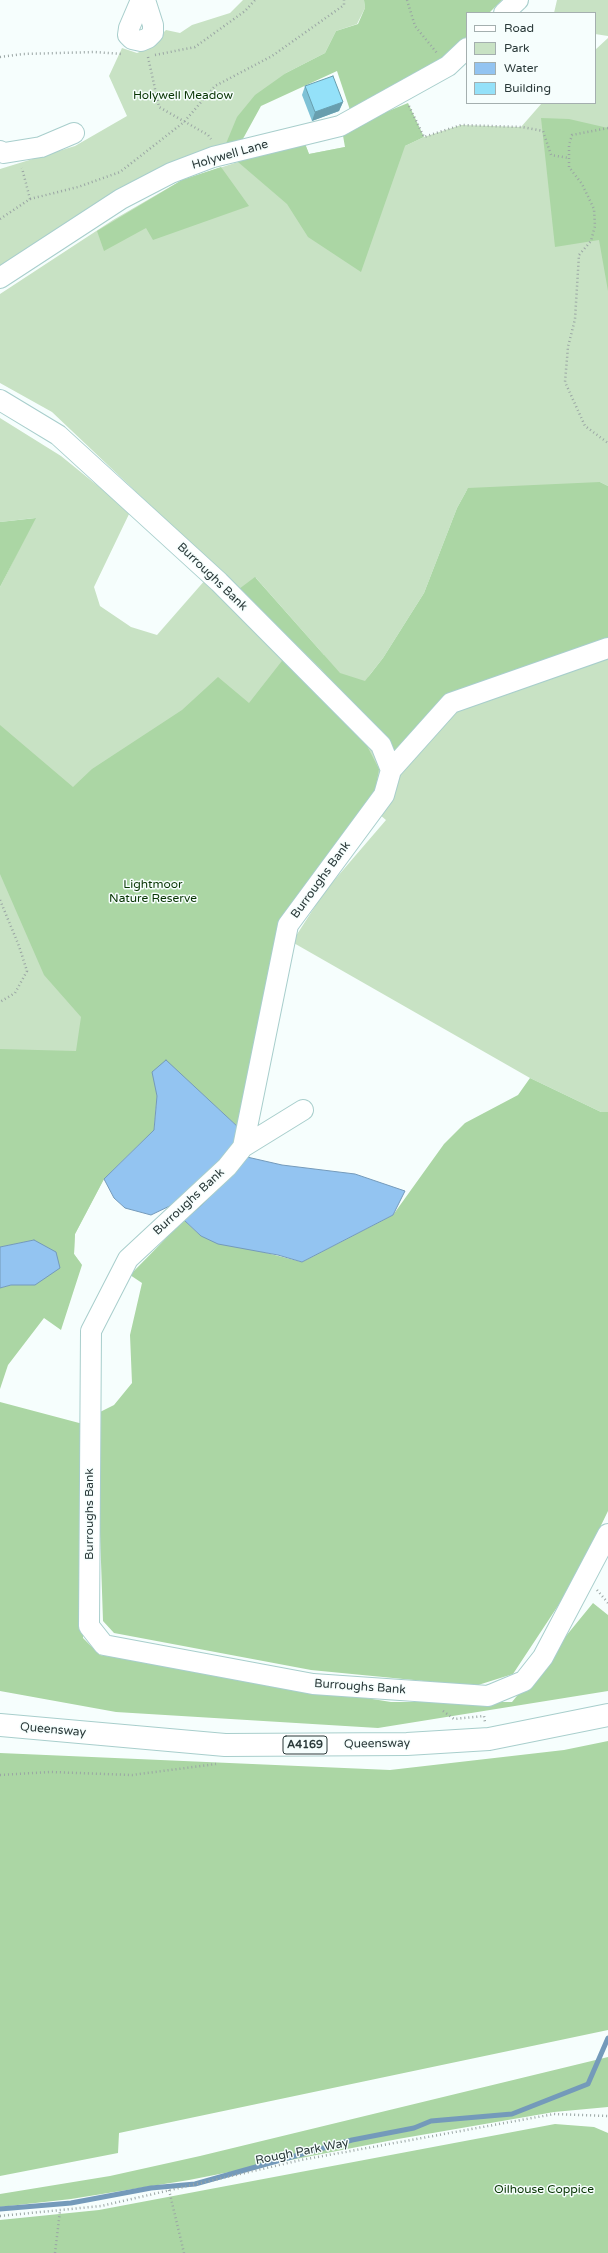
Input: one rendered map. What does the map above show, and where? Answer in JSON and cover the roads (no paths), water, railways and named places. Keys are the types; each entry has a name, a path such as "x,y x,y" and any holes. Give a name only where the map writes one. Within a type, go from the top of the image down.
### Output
{"main road":[{"name":"Queensway","path":"0,1725 224,1745 407,1744 488,1739 608,1715"}],"street":[{"path":"141,0 129,28 128,35 132,39 141,41 148,38 153,33 153,25 145,0"},
{"path":"505,12 518,0"},
{"name":"Holywell Lane","path":"0,278 121,199 171,173 213,157 340,126 448,66 466,49"},
{"path":"9,151 41,147 74,133"},
{"name":"Burroughs Bank","path":"0,400 58,435 219,582 380,745 391,770 384,795 288,925 243,1147 227,1167 128,1259 91,1331 89,1626 104,1645 313,1684 488,1696 524,1681 544,1657 608,1534"},
{"path":"391,770 451,703 608,648"},
{"path":"243,1147 303,1110"}],"water":[{"path":"166,1060 239,1128 236,1144 228,1155 178,1202 151,1215 125,1208 114,1198 104,1179 154,1130 157,1096 152,1072"},
{"path":"247,1157 282,1165 355,1174 405,1191 393,1215 302,1262 278,1255 218,1244 201,1236 184,1220 202,1205"},
{"path":"34,1240 56,1252 60,1268 35,1285 11,1285 0,1288 0,1247"}],"waterway":[{"path":"0,2209 71,2203 151,2188 195,2184 352,2140 414,2128 431,2121 512,2114 588,2084 608,2038"}],"park label":[{"name":"Holywell Meadow","path":"183,96"},
{"name":"Lightmoor Nature Reserve","path":"153,892"},
{"name":"Oilhouse Coppice","path":"544,2190"}]}
